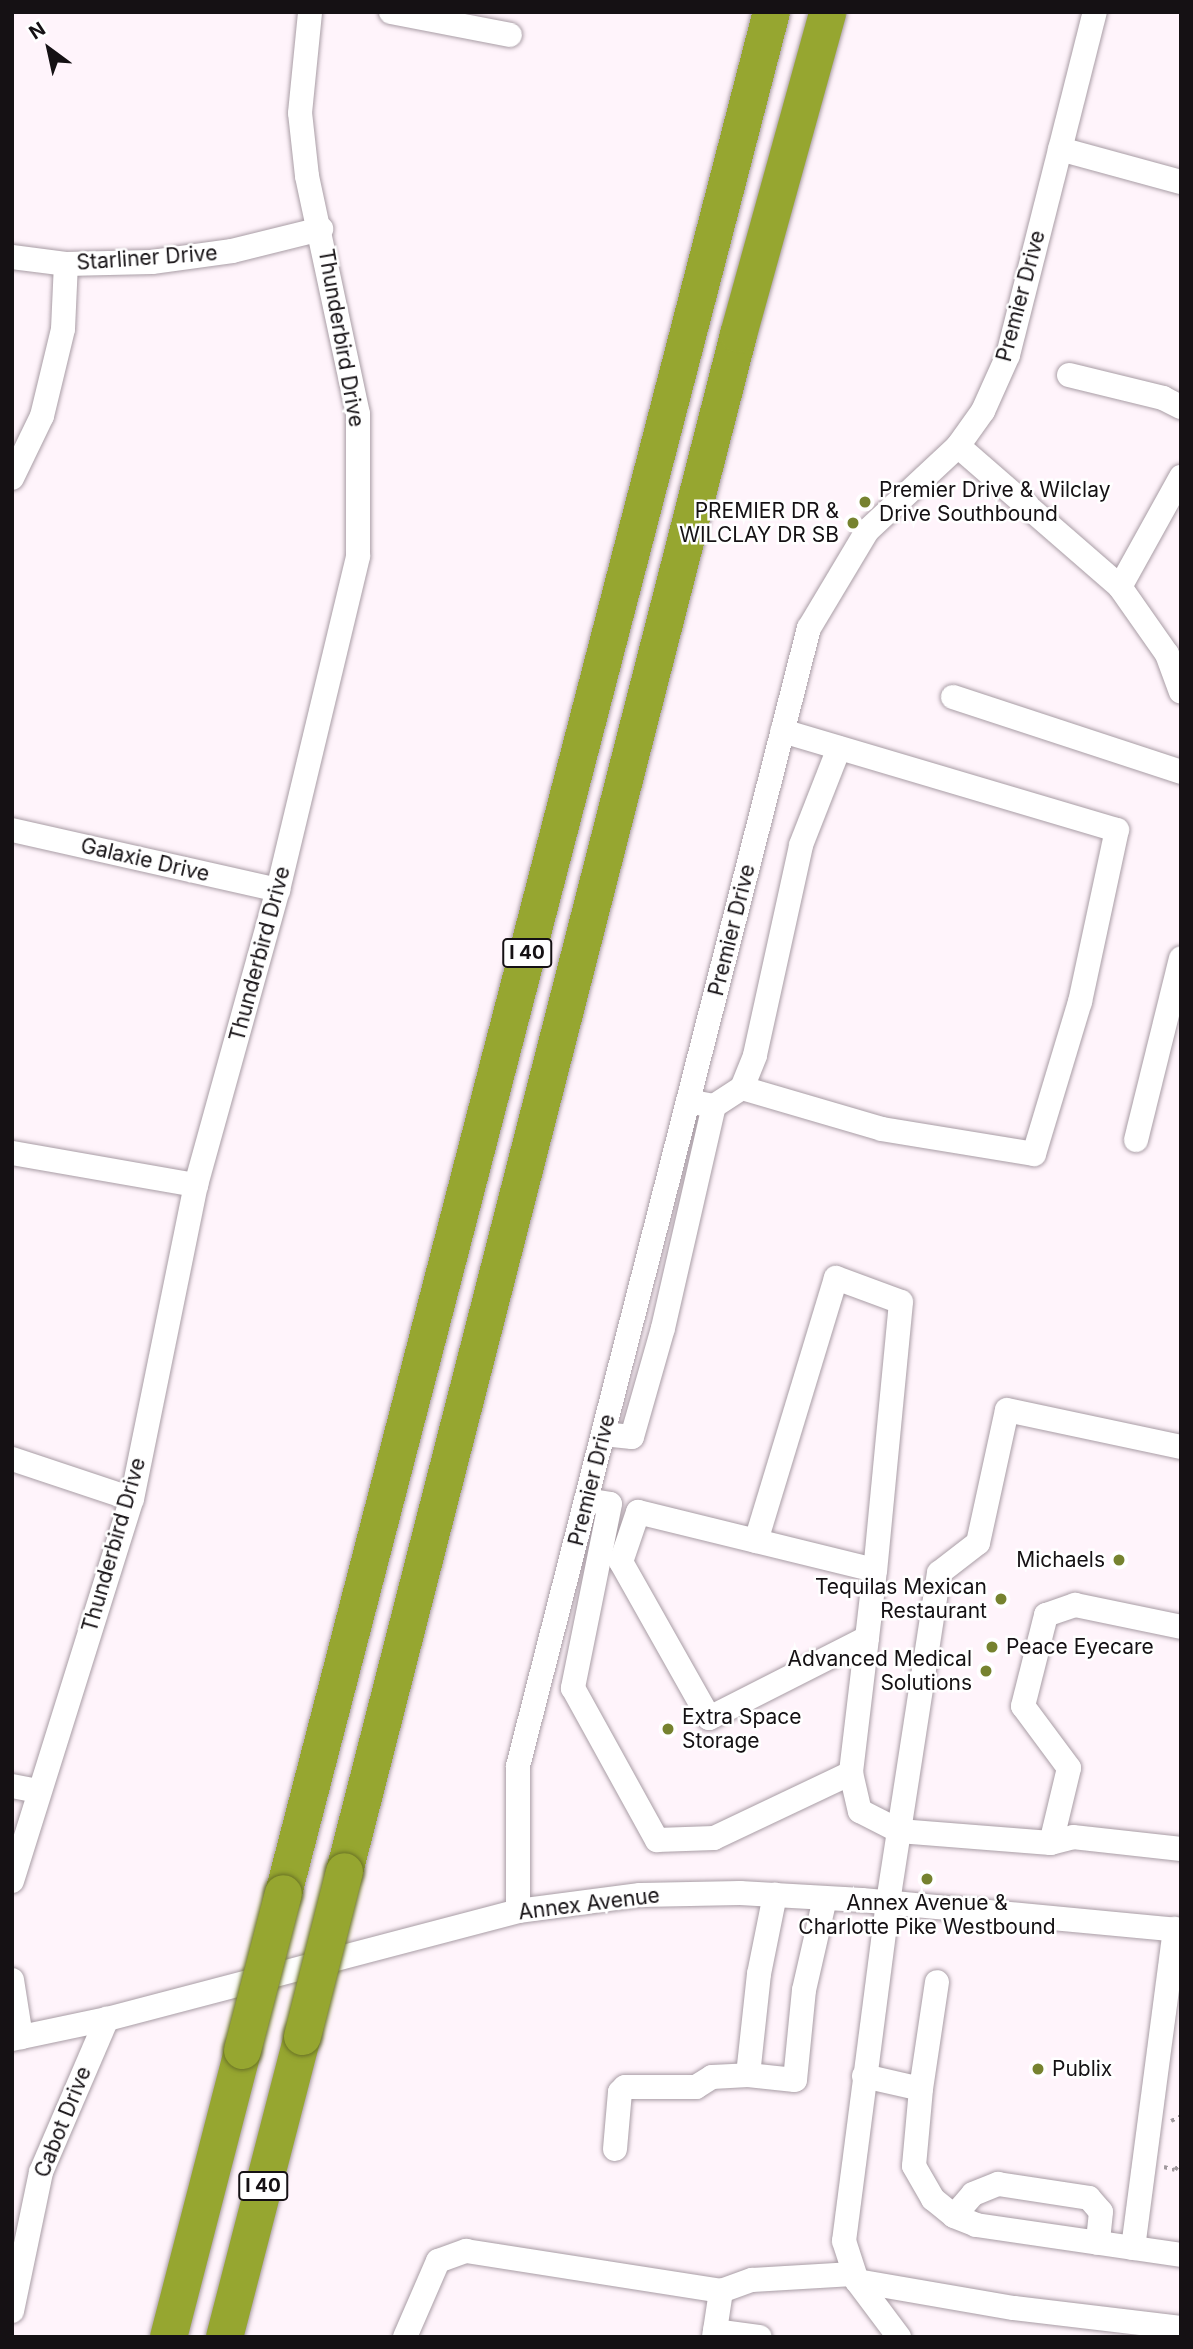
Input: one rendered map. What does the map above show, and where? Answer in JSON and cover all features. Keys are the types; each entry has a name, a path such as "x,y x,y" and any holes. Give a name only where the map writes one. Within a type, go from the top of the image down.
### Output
{"highway":[{"name":"I 40","path":"168,2337 772,12"},
{"name":"I 40","path":"225,2337 738,334 827,12"}],"street":[{"name":"Thunderbird Drive","path":"12,1881 37,1791 132,1499 196,1185 278,890 358,556 358,414 321,229 307,176 300,113 310,12"},
{"path":"391,12 510,35"},
{"name":"Premier Drive","path":"518,1911 518,1766 598,1502 603,1434 809,628 867,531 958,446 983,411 1008,355 1095,12"},
{"path":"1060,149 1181,182"},
{"name":"Starliner Drive","path":"12,257 66,264 152,262 206,254 321,229"},
{"path":"12,478 45,404 63,329 66,264"},
{"path":"1069,375 1163,398 1181,407"},
{"path":"958,446 1120,587 1167,654 1180,695"},
{"path":"1120,587 1181,477"},
{"path":"953,697 1181,772"},
{"path":"742,1088 882,1129 1034,1154 1080,1002 1117,830 782,731"},
{"path":"688,1101 714,1106 742,1088 755,1055 801,845 839,748"},
{"name":"Galaxie Drive","path":"12,830 278,890"},
{"path":"1136,1140 1181,958"},
{"path":"603,1434 632,1437 663,1328 714,1106"},
{"path":"12,1153 196,1185"},
{"path":"756,1541 836,1279 901,1302 875,1570 851,1773 859,1811 899,1831 1051,1843 1073,1837 1181,1849"},
{"path":"899,2337 855,2277 844,2241 888,1902 939,1573 978,1544 1007,1410 1181,1447"},
{"path":"12,1459 132,1499"},
{"path":"851,1773 715,1838 657,1840 573,1688 598,1502 875,1570"},
{"path":"638,1512 621,1562 709,1718 867,1639"},
{"path":"1051,1843 1069,1768 1023,1706 1046,1615 1075,1605 1181,1627"},
{"path":"12,1786 37,1791"},
{"name":"Annex Avenue","path":"17,2038 107,2019 518,1911 640,1895 775,1895 888,1902 1178,1930"},
{"path":"748,2075 760,1974 775,1895"},
{"path":"615,2148 620,2092 625,2087 696,2087 712,2077 748,2075 795,2080 804,1990 825,1898"},
{"path":"1133,2248 1178,1930"},
{"path":"12,1980 17,2038"},
{"path":"937,1982 921,2089 914,2166 933,2199 954,2216 976,2225 1181,2255"},
{"name":"Cabot Drive","path":"12,2311 41,2172 107,2019"},
{"path":"864,2076 921,2089"},
{"path":"954,2216 973,2194 998,2184 1089,2198 1101,2212 1098,2243"},
{"path":"405,2337 438,2261 466,2251 721,2291 752,2280 855,2277 1014,2308 1181,2328"},
{"path":"721,2291 715,2334 760,2337"}],"place":[{"name":"Premier Drive & Wilclay Drive Southbound","path":"865,502"},
{"name":"PREMIER DR & WILCLAY DR SB","path":"853,523"},
{"name":"Michaels","path":"1119,1560"},
{"name":"Tequilas Mexican Restaurant","path":"1001,1599"},
{"name":"Peace Eyecare","path":"992,1647"},
{"name":"Advanced Medical Solutions","path":"986,1671"},
{"name":"Extra Space Storage","path":"668,1729"},
{"name":"Annex Avenue & Charlotte Pike Westbound","path":"927,1879"},
{"name":"Publix","path":"1038,2069"}]}
